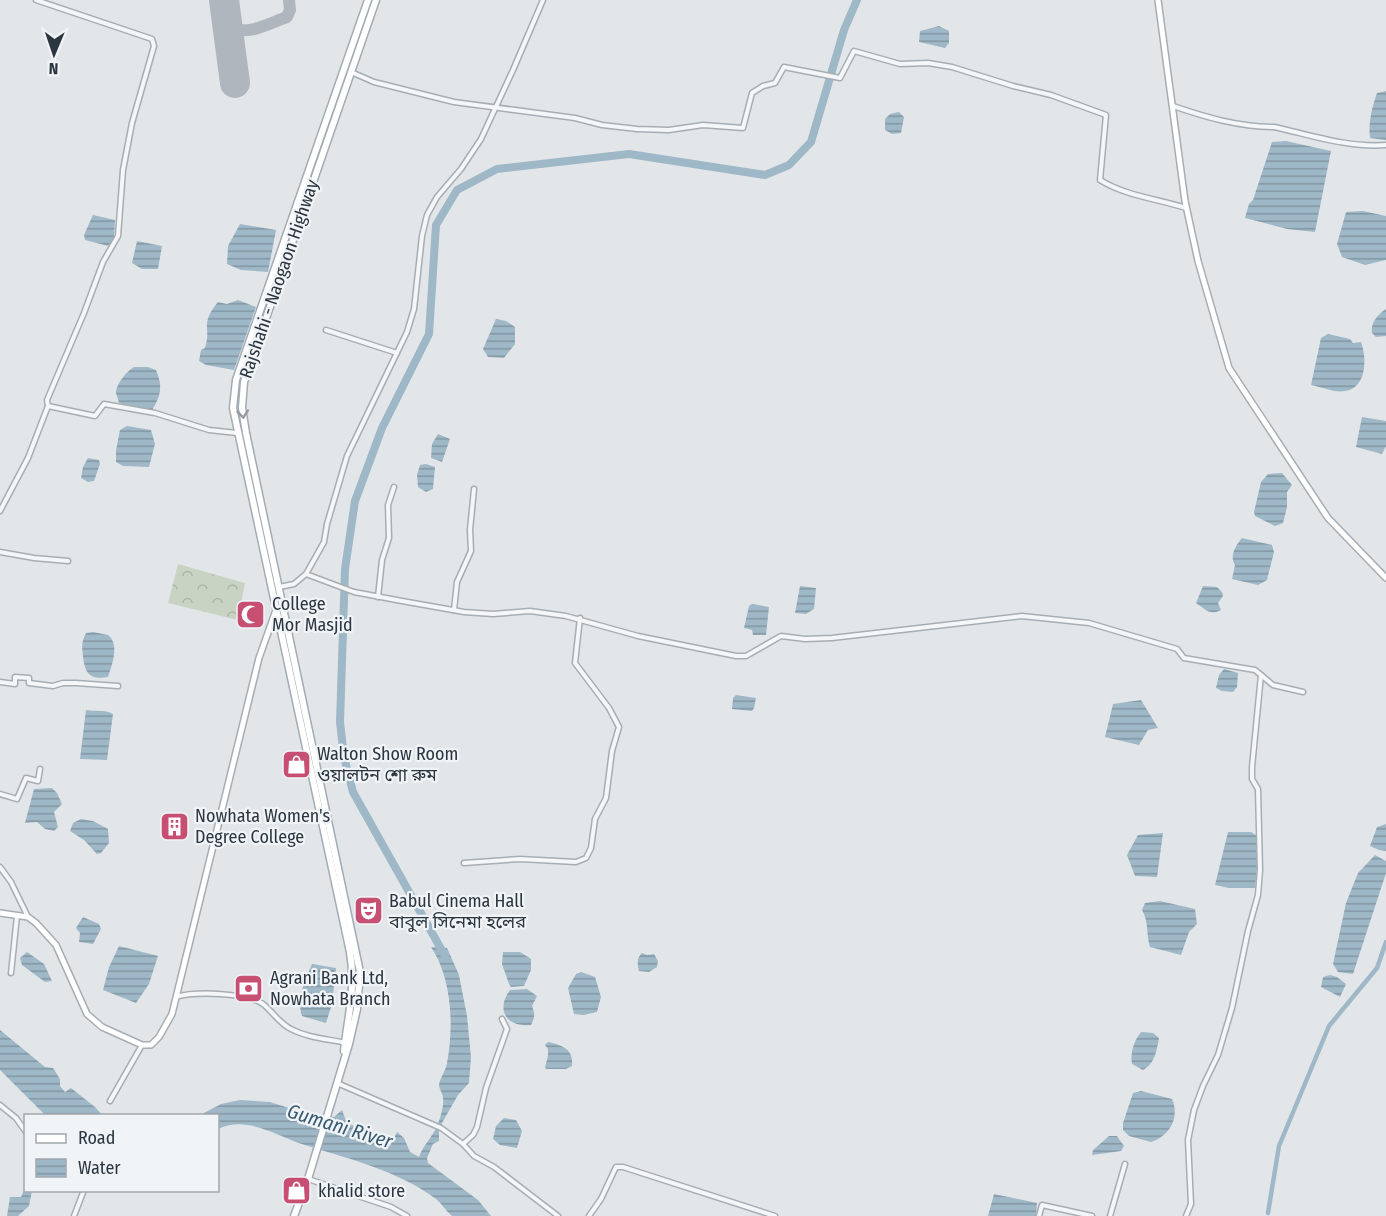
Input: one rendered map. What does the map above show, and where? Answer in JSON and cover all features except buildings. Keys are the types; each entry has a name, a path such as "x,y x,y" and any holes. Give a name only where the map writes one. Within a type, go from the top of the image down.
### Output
{"main road":[{"name":"Rajshahi - Naogaon Highway","path":"308,1179 359,1000 360,972 290,655 277,608 254,490 242,408 244,382 369,0"},
{"name":"Rajshahi - Naogaon Highway","path":"290,655 279,587 237,433 233,408 236,380 342,86 351,72 376,0"},
{"path":"294,1216 308,1179"}],"street":[{"path":"0,511 28,458 48,405 47,400 103,262 118,236 123,170 132,123 154,46 152,39 36,0"},
{"path":"279,587 294,584 306,574 324,542 347,456 407,332 414,309 422,236 427,215 437,196 461,169 481,139 543,0"},
{"path":"1158,0 1187,208 1198,261 1229,368 1329,518 1386,578"},
{"path":"351,72 374,82 420,94 494,108 637,129 669,130 703,125 743,128 752,93 763,86 775,83 784,67 840,78 854,51 900,64 928,63 952,67 1106,115 1100,180 1110,186 1187,208"},
{"path":"1171,105 1224,121 1274,127 1349,144 1386,145"},
{"path":"326,330 397,353"},
{"path":"48,405 95,416 104,404 155,413 209,430 237,433"},
{"path":"378,597 382,560 389,538 388,505 394,487"},
{"path":"454,610 457,582 471,551 470,530 474,489"},
{"path":"0,552 69,561"},
{"path":"306,574 354,592 378,597 454,610 493,614 530,610 580,618 638,636 706,651 746,656 781,636 805,639 832,638 1022,616 1059,618 1089,623 1177,649 1184,658 1255,670 1273,685 1303,692"},
{"path":"0,867 11,882 28,917 56,945 87,1014 102,1027 142,1045 151,1045 159,1037 172,1014 209,855 259,658 277,608"},
{"path":"464,863 520,859 576,861 586,858 591,848 595,819 606,798 612,751 620,727 609,708 590,686 575,663 580,618"},
{"path":"1186,1216 1191,1204 1188,1140 1197,1102 1218,1055 1229,1017 1258,895 1260,870 1258,789 1252,779 1252,767 1261,675"},
{"path":"0,682 15,684 15,677 29,678 29,683 53,686 70,683 118,686"},
{"path":"0,794 17,799 26,778 38,781 40,769"},
{"path":"0,914 28,917"},
{"path":"11,973 16,916"},
{"path":"176,997 202,994 254,999 265,1005 288,1028 301,1034 347,1043"},
{"path":"463,1144 473,1135 477,1127 486,1088 504,1044 507,1029 502,1018"},
{"path":"110,1101 142,1045"},
{"path":"336,1083 436,1125 463,1144 474,1156 494,1167 558,1216"},
{"path":"0,1105 16,1118 24,1129"},
{"path":"1110,1216 1125,1164"},
{"path":"590,1216 616,1167 623,1167 775,1216"},
{"path":"308,1179 391,1207 407,1216"},
{"path":"74,1216 84,1192"},
{"path":"1039,1216 1042,1205 1092,1216"}],"green space":[{"path":"178,564 245,583 238,620 168,603"}],"water":[{"path":"939,26 949,31 949,43 945,48 919,42 920,31"},
{"path":"1386,91 1386,140 1370,138 1371,115 1377,93"},
{"path":"899,112 904,117 901,133 892,134 885,130 885,119 890,114"},
{"path":"1286,141 1331,151 1315,232 1287,229 1245,218 1272,142"},
{"path":"1363,211 1386,216 1386,260 1365,265 1342,257 1337,244 1346,212"},
{"path":"93,215 115,220 114,239 108,246 85,240 84,235"},
{"path":"240,224 276,230 268,272 241,270 227,264 228,246"},
{"path":"137,241 162,246 158,269 142,269 132,263"},
{"path":"238,300 256,307 234,370 206,365 199,361 201,350 205,348 207,341 209,316 218,302 227,304"},
{"path":"1386,309 1386,336 1376,337 1372,333 1373,322"},
{"path":"496,319 506,321 515,327 515,344 504,358 488,357 483,349"},
{"path":"1328,334 1350,339 1353,343 1361,342 1364,371 1358,384 1352,389 1337,391 1311,385 1321,338"},
{"path":"134,367 148,367 156,370 160,381 160,391 152,410 119,403 116,393 118,386"},
{"path":"1362,417 1386,421 1386,446 1382,454 1356,447"},
{"path":"127,426 151,430 155,444 149,467 123,466 116,462 120,430"},
{"path":"438,434 450,439 442,462 431,458 432,444"},
{"path":"88,458 99,460 100,464 94,481 88,482 81,478"},
{"path":"420,465 435,467 433,489 426,492 418,487 417,475"},
{"path":"1282,473 1292,485 1287,492 1287,507 1283,523 1275,526 1255,516 1254,512 1261,482 1268,474"},
{"path":"1242,538 1272,545 1274,552 1267,580 1258,585 1232,579 1235,565 1233,554"},
{"path":"800,586 816,588 814,609 806,614 795,613"},
{"path":"1203,586 1217,587 1222,592 1223,596 1218,603 1221,610 1211,612 1196,603"},
{"path":"752,604 769,607 766,635 753,635 752,630 744,628 749,606"},
{"path":"86,633 108,635 114,644 114,655 108,677 97,678 85,668 83,642"},
{"path":"1224,669 1238,673 1237,687 1233,692 1216,688 1219,675"},
{"path":"736,695 756,698 752,711 732,709 733,698"},
{"path":"1141,700 1158,728 1148,730 1139,745 1105,737 1113,704"},
{"path":"86,710 113,714 107,760 80,759"},
{"path":"52,788 62,804 54,812 58,827 54,831 45,829 37,822 25,823 34,789"},
{"path":"81,819 93,821 108,829 109,843 101,853 97,854 84,840 70,831 73,823"},
{"path":"1386,824 1386,851 1370,846 1377,827"},
{"path":"1228,832 1251,832 1257,836 1258,860 1255,888 1229,888 1215,885"},
{"path":"1163,833 1157,877 1135,876 1127,855 1138,835"},
{"path":"1375,855 1386,861 1386,873 1353,974 1338,972 1333,964 1346,903 1358,873"},
{"path":"1160,901 1195,909 1197,924 1189,932 1181,955 1150,947 1146,919 1142,910 1145,903"},
{"path":"83,917 99,924 101,929 93,944 79,942 80,933 76,928"},
{"path":"119,946 158,956 149,984 136,1003 103,990 109,967"},
{"name":"Gumani River","path":"431,947 447,948 459,975 467,1016 471,1057 469,1083 458,1095 442,1123 439,1141 433,1144 427,1158 428,1163 478,1200 491,1216 452,1216 436,1199 422,1189 390,1173 262,1128 240,1124 219,1129 219,1114 202,1114 221,1104 240,1100 270,1102 334,1117 342,1110 346,1121 370,1137 390,1146 397,1132 404,1138 410,1152 419,1157 435,1131 441,1113 443,1098 439,1085 449,1049 450,1003 438,959"},
{"path":"27,952 44,964 52,981 45,982 22,965 20,958"},
{"path":"503,952 520,952 531,959 531,970 524,986 511,987 509,984 502,964"},
{"path":"642,953 654,954 658,961 657,967 649,972 639,971 638,961"},
{"path":"312,964 336,968 332,1004 326,1023 302,1016 300,1009 304,983"},
{"path":"581,972 595,977 601,997 597,1012 584,1015 574,1014 568,988 576,974"},
{"path":"1330,975 1346,984 1340,997 1321,987 1323,977"},
{"path":"527,989 537,996 532,1006 533,1020 531,1025 515,1024 510,1021 504,1011 506,997 510,990"},
{"path":"0,1030 45,1067 53,1068 65,1092 71,1088 101,1114 44,1114 0,1070"},
{"path":"1141,1032 1153,1033 1159,1038 1153,1060 1143,1070 1132,1064 1133,1047"},
{"path":"548,1042 562,1046 569,1052 572,1066 566,1069 546,1069 548,1049 545,1045"},
{"path":"1141,1091 1172,1099 1174,1106 1172,1125 1168,1131 1151,1142 1129,1136 1123,1130 1123,1123 1133,1093"},
{"path":"504,1118 516,1120 522,1131 517,1148 500,1145 493,1139 496,1126"},
{"path":"1109,1136 1117,1136 1124,1146 1121,1151 1092,1155 1093,1150"},
{"path":"24,1190 32,1192 29,1206 18,1216 7,1216 10,1197 21,1197"},
{"path":"994,1194 1037,1203 1036,1216 988,1216"}],"waterway":[{"path":"445,956 353,792 344,757 340,722 345,569 355,501 382,428 429,334 436,225 457,190 497,169 629,154 765,175 789,165 811,142 844,30 857,0"},
{"path":"1268,1213 1279,1146 1329,1026 1377,968 1386,942"}],"taxiway":[{"path":"227,26 250,30 287,17 290,10 289,0"}],"runway":[{"path":"224,0 235,83"}],"place":[{"name":"College Mor Masjid","path":"251,614"},
{"name":"Walton Show Room ওয়ালটন শো রুম","path":"296,764"},
{"name":"Nowhata Women's Degree College","path":"174,826"},
{"name":"Babul Cinema Hall বাবুল সিনেমা হলের","path":"368,911"},
{"name":"Agrani Bank Ltd, Nowhata Branch","path":"249,988"},
{"name":"khalid store","path":"297,1191"}]}
